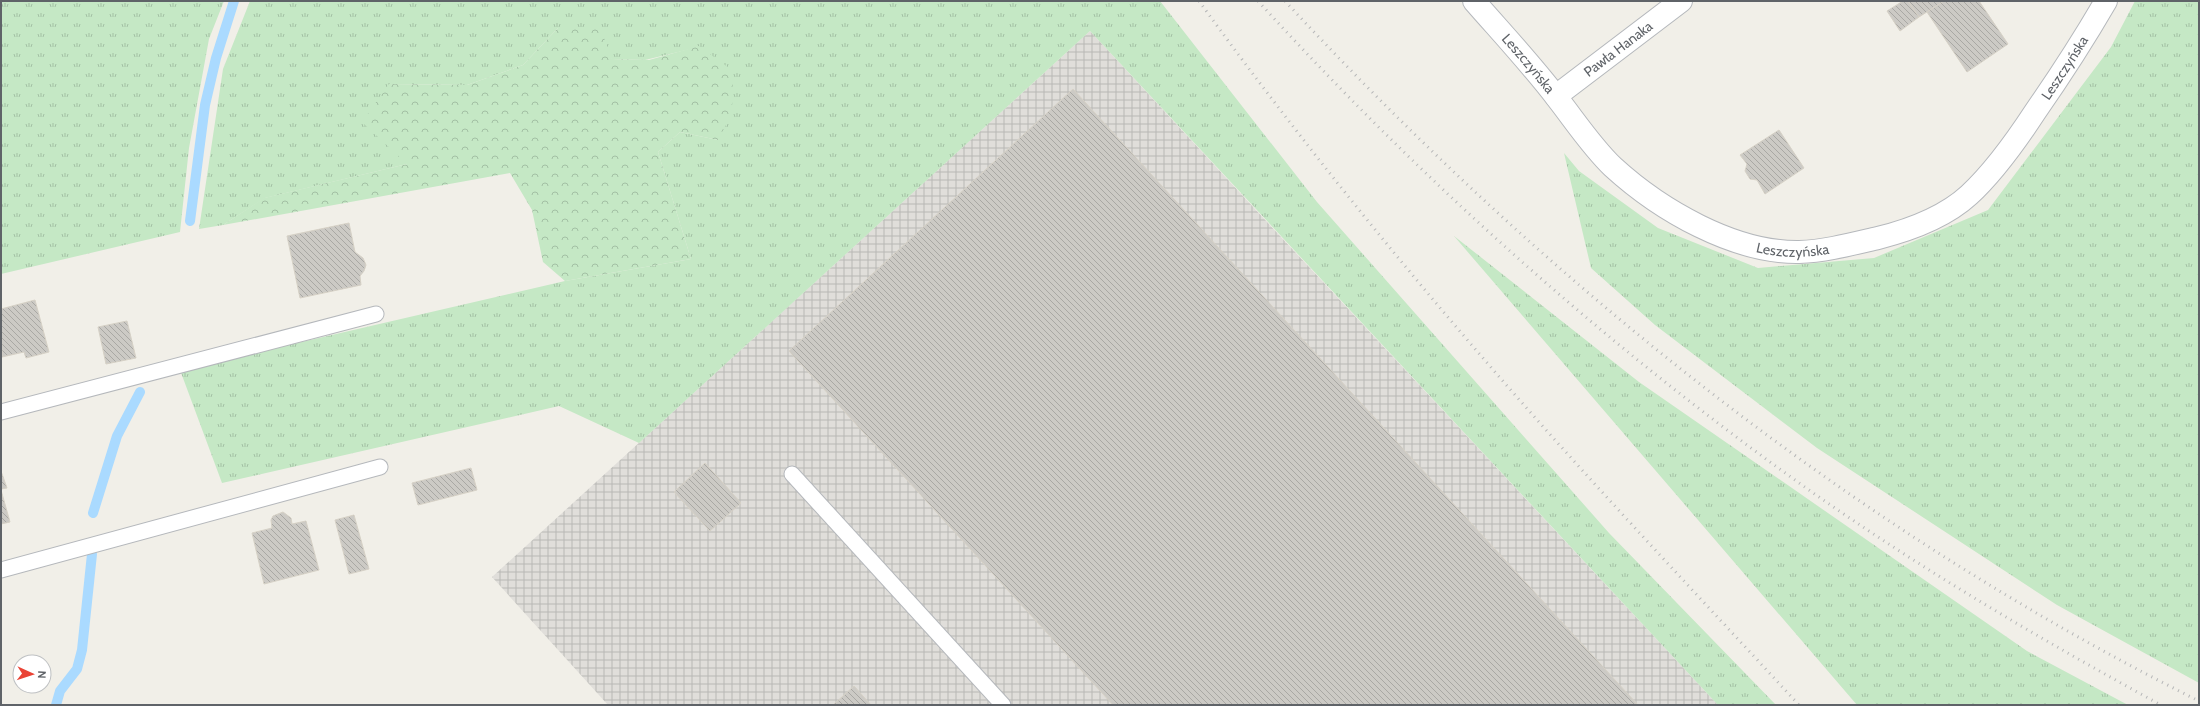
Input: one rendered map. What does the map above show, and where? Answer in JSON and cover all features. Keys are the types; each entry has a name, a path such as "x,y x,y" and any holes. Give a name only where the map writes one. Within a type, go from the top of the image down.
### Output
{"street":[{"name":"Leszczyńska","path":"1474,1 1556,96 1613,166 1637,186 1688,219 1723,236 1764,248 1797,252 1833,248 1890,235 1913,227 1951,208 1968,196 2003,158 2022,132 2058,79 2101,3"},
{"name":"Pawła Hanaka","path":"1556,96 1680,1"}],"lane":[{"path":"1,412 376,314"},
{"path":"1,570 380,467"},
{"path":"792,474 1003,705"}],"shaded area":[{"path":"1090,31 1718,705 608,705 492,577"}],"green space":[{"path":"1,1 224,1 209,39 189,148 180,232 1,274"},
{"path":"250,1 1160,1 1317,202 1609,533 1776,705 1718,705 1090,31 639,443 559,406 222,483 180,370 565,281 691,259 658,152 680,132 718,140 699,47 645,60 612,59 558,28 523,65 467,85 389,84 407,164 265,198 223,225 199,229 223,69"},
{"path":"2135,1 2199,1 2199,683 2057,605 1817,448 1655,325 1591,268 1564,153 1579,171 1658,228 1758,268 1874,258 1988,210 2111,47"},
{"path":"600,27 612,59 649,60 699,46 733,71 732,113 718,140 680,132 658,152 691,259 565,281 543,262 532,210 510,173 223,225 264,198 407,164 362,122 389,84 467,85 523,65 558,28"},
{"path":"1454,236 1639,382 2027,651 2128,705 1857,705"}],"building":[{"path":"1903,1 1908,1 1919,17 1900,31 1887,11"},
{"path":"1908,1 1944,1 1919,17"},
{"path":"1944,1 1979,1 2008,44 1967,72 1927,12"},
{"path":"1073,89 1638,705 1113,705 789,351"},
{"path":"1779,130 1804,168 1765,194 1757,180 1750,179 1745,171 1747,164 1740,155"},
{"path":"349,223 355,252 363,258 366,265 360,276 361,285 300,298 287,236"},
{"path":"35,300 49,352 26,358 24,352 2,357 1,309"},
{"path":"127,321 136,358 106,364 98,327"},
{"path":"705,463 741,503 710,531 674,492"},
{"path":"471,468 477,490 418,505 412,483"},
{"path":"1,471 7,488 1,489"},
{"path":"1,490 10,522 1,524"},
{"path":"283,512 291,518 292,524 306,521 319,570 264,584 252,533 272,528 271,520 273,516"},
{"path":"354,515 369,569 349,574 335,520"},
{"path":"854,686 871,705 833,705"}],"waterway":[{"path":"190,221 205,105 216,58 234,1"},
{"path":"93,513 117,436 140,392"},
{"path":"56,705 60,691 77,669 82,650 92,554"}],"railway":[{"path":"1199,1 1324,166 1456,327 1578,466 1799,705"},
{"path":"1258,1 1320,67 1450,196 1586,317 1656,375 1728,431 1802,485 1933,573 2069,654 2161,705"},
{"path":"1285,1 1385,105 1489,205 1598,301 1710,392 1827,478 1947,559 2071,633 2199,701"}]}
